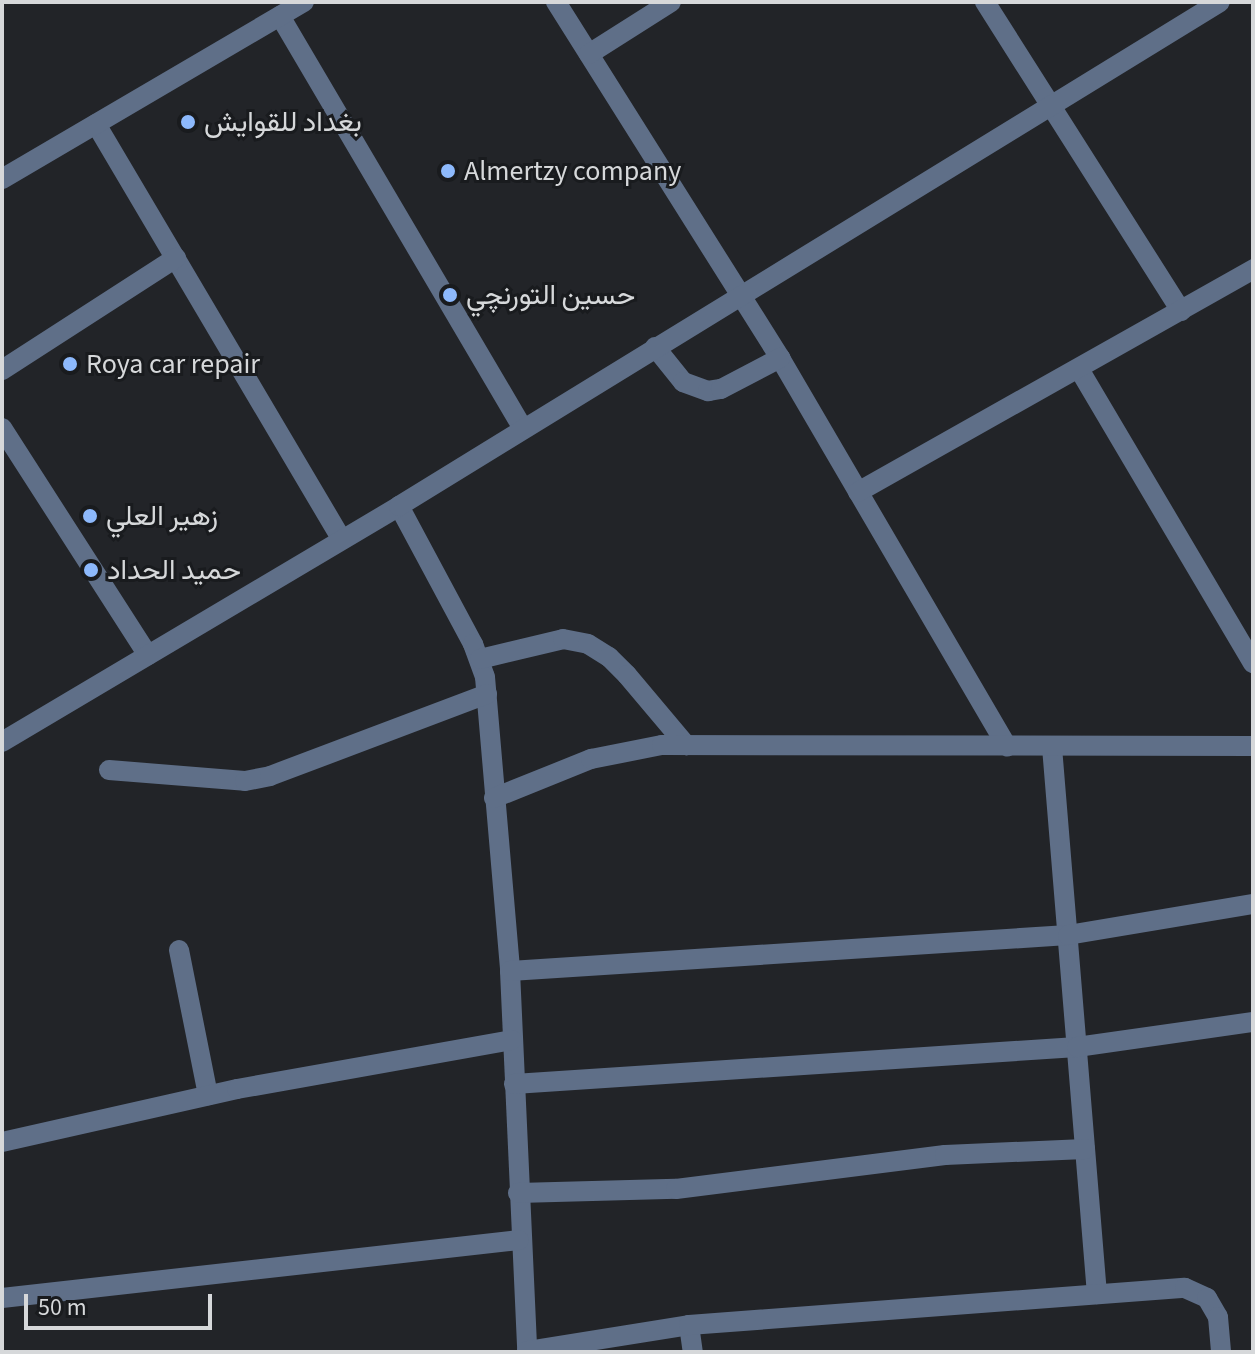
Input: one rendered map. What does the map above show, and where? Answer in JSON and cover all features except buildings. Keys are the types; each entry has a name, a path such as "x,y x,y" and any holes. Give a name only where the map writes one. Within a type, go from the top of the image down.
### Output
{"street":[{"path":"2,179 304,2"},
{"path":"556,2 780,358 1007,746"},
{"path":"589,54 671,2"},
{"path":"985,2 1181,311"},
{"path":"2,742 399,506 740,294 1052,108 1220,2"},
{"path":"280,16 523,429"},
{"path":"96,124 342,540"},
{"path":"2,370 176,258"},
{"path":"858,492 1253,269"},
{"path":"655,347 683,382 708,391 721,389 780,358"},
{"path":"1079,369 1253,663"},
{"path":"2,428 148,655"},
{"path":"399,506 480,659 487,694 510,971 519,1240 527,1352 689,1325 1185,1288 1207,1298 1218,1317 1221,1352"},
{"path":"480,659 563,639 588,644 609,657 627,675 686,745"},
{"path":"109,770 245,781 270,776 487,694"},
{"path":"494,798 614,752 686,745 1253,746"},
{"path":"1052,747 1097,1294"},
{"path":"510,971 1068,935 1253,904"},
{"path":"179,950 208,1095"},
{"path":"514,1084 1077,1047 1253,1022"},
{"path":"2,1142 208,1095 512,1040"},
{"path":"518,1193 676,1189 945,1155 1085,1149"},
{"path":"2,1298 519,1240"},
{"path":"689,1325 693,1352"}],"place":[{"name":"بغداد للقوايش","path":"188,122"},
{"name":"Almertzy company","path":"448,171"},
{"name":"حسين التورنچي","path":"450,295"},
{"name":"Roya car repair","path":"70,364"},
{"name":"زهير العلي","path":"90,516"},
{"name":"حميد الحداد","path":"91,570"}]}
